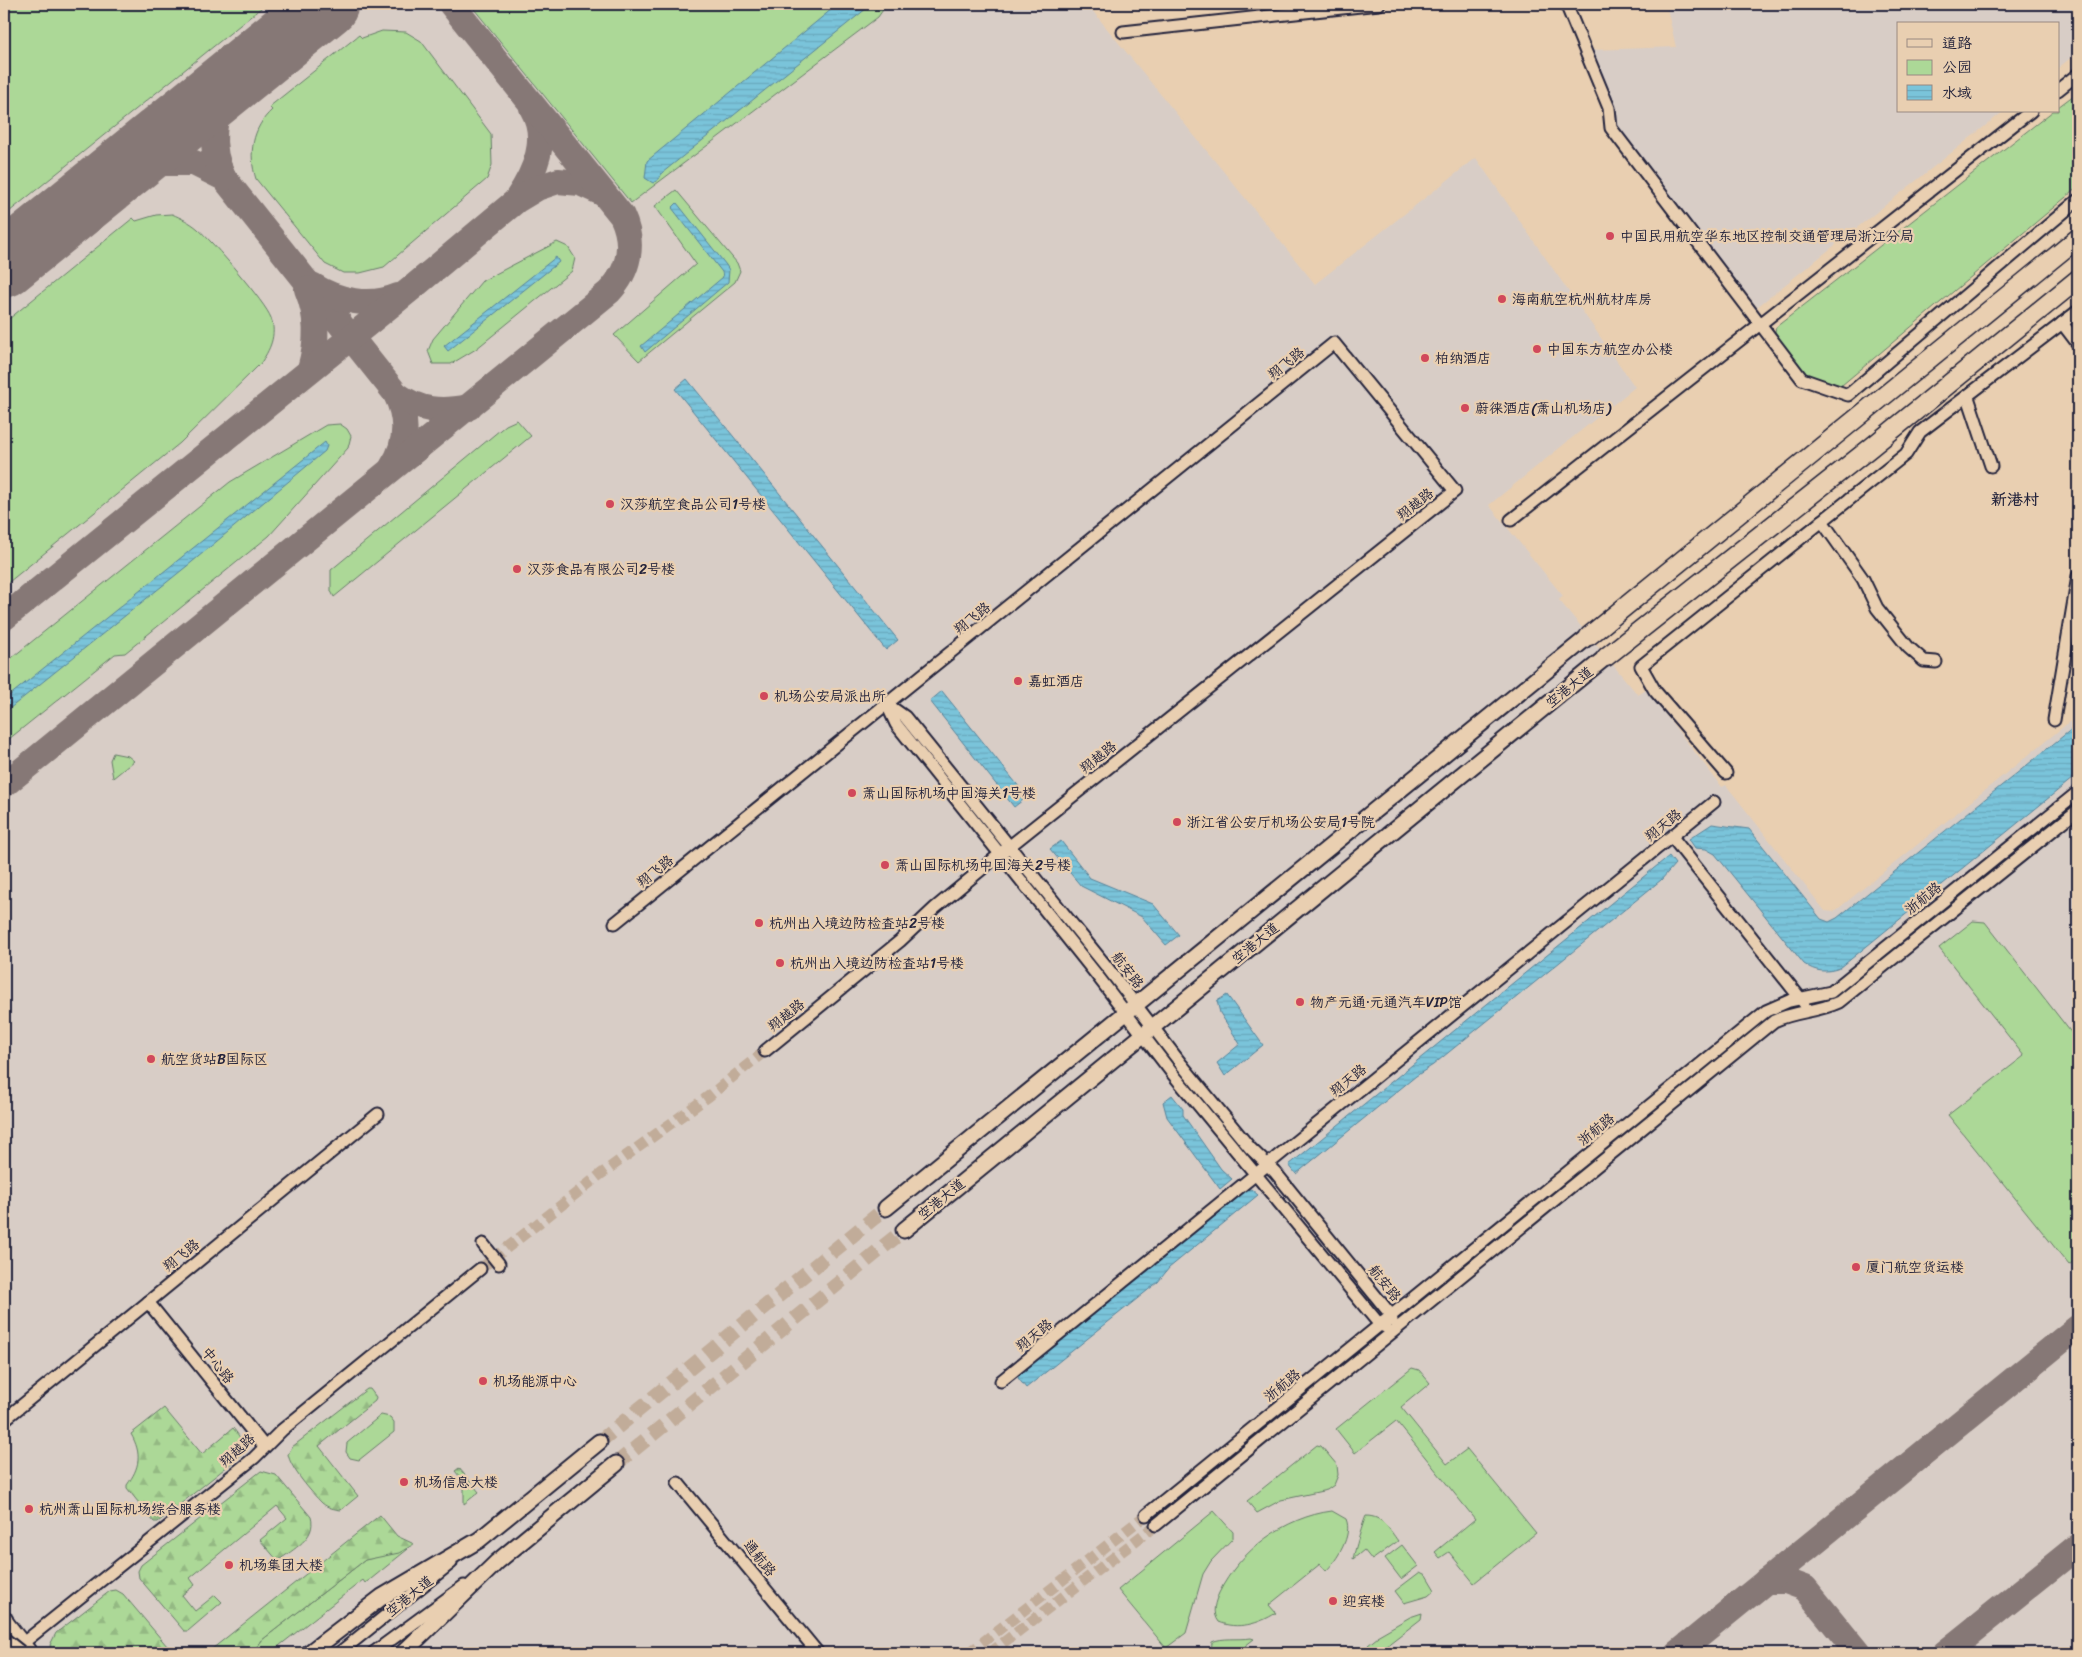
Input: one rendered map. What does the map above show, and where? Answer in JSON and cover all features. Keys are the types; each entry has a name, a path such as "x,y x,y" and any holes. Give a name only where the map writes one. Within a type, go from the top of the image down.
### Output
{"highway":[{"path":"1589,636 2078,238"},
{"path":"1606,657 1869,449 2078,278"}],"main road":[{"name":"空港大道","path":"886,1208 1589,636"},
{"name":"空港大道","path":"904,1230 1606,657"},
{"name":"空港大道","path":"308,1653 360,1612 479,1540 599,1442"},
{"name":"空港大道","path":"403,1653 497,1562 616,1464"}],"street":[{"path":"1123,32 1379,4"},
{"path":"1566,4 1609,108 1612,128 1802,379 1848,394 2078,200"},
{"path":"2060,88 2078,74"},
{"path":"1511,520 2030,112"},
{"path":"1726,773 1656,691 1641,666 1906,454 1920,432 2078,311"},
{"path":"2062,324 2078,344"},
{"name":"翔飞路","path":"615,923 888,705 1334,342 1455,491"},
{"path":"1968,397 1991,466"},
{"name":"翔越路","path":"765,1051 900,941 935,908 1005,851 1455,491"},
{"path":"1822,521 1863,579 1876,608 1908,646 1924,661 1936,662"},
{"path":"2054,720 2078,576"},
{"name":"航安路","path":"888,705 896,724 1005,851 1131,1009 1256,1174 1380,1325 1394,1331"},
{"name":"浙航路","path":"1146,1515 1766,1010 1800,998 1831,992 2078,792"},
{"name":"翔天路","path":"1001,1381 1714,802"},
{"name":"浙航路","path":"1156,1525 1774,1021 1789,1015 1839,1002 2078,810"},
{"path":"1672,837 1810,1010"},
{"name":"航安路","path":"1148,1031 1250,1148 1268,1165 1392,1315 1394,1331"},
{"name":"翔飞路","path":"4,1420 378,1114"},
{"path":"483,1244 499,1264"},
{"name":"翔越路","path":"10,1649 246,1464 264,1446 480,1268"},
{"name":"中心路","path":"148,1302 264,1446"},
{"name":"通航路","path":"678,1483 818,1653"},
{"name":"空港大道","path":"339,1653 479,1540"},
{"name":"空港大道","path":"373,1653 497,1562"},
{"path":"4,1619 10,1649 32,1653"}],"shaded area":[{"path":"4,4 1087,4 1315,284 1476,158 1635,387 1489,505 1563,596 1559,600 1638,695 1646,690 1722,787 1726,785 1825,911 1834,912 2078,715 2078,1653 4,1653"},
{"path":"1666,4 2078,4 2078,52 2060,66 2060,22 1897,22 1897,112 2003,112 1757,307 1614,126 1591,50 1676,47"}],"green space":[{"path":"4,4 266,4 4,216"},
{"path":"470,4 887,4 878,17 631,203"},
{"path":"382,31 406,32 421,41 491,134 492,165 487,179 384,267 360,273 343,273 325,264 256,179 252,160 253,142 260,125 272,110 269,107 359,35 362,38"},
{"path":"2078,92 2078,187 1842,385 1818,379 1802,370 1774,336 1776,327 2052,112 2060,112 2060,106"},
{"path":"676,190 737,263 740,271 735,282 639,361 614,335 696,264 655,206"},
{"path":"172,214 192,224 205,235 238,272 271,318 273,324 272,342 260,364 180,443 4,586 4,323 133,218 136,221 156,215"},
{"path":"557,242 568,247 575,258 572,271 476,349 451,364 433,364 428,351 433,339 482,281"},
{"path":"517,420 531,436 334,597 331,591 331,570 506,425"},
{"path":"340,424 347,429 351,436 348,448 269,536 125,653 115,654 4,743 4,664 230,482 326,425"},
{"path":"113,753 128,756 134,761 113,778 110,760"},
{"path":"1973,921 1985,922 2078,1039 2078,1258 2069,1265 1948,1115 2024,1056 1939,948"},
{"path":"1412,1368 1419,1370 1430,1383 1401,1407 1447,1464 1467,1449 1536,1533 1474,1583 1449,1552 1440,1558 1435,1552 1475,1519 1396,1421 1355,1453 1336,1429"},
{"path":"367,1389 370,1389 376,1397 375,1401 319,1446 358,1496 341,1510 331,1508 322,1503 307,1487 297,1473 288,1454 292,1447"},
{"path":"164,1408 202,1454 233,1428 240,1438 242,1449 239,1457 158,1522 154,1522 127,1488 135,1472 138,1460 137,1448 131,1434"},
{"path":"381,1415 390,1417 394,1422 394,1432 359,1460 350,1458 346,1452 347,1443"},
{"path":"1317,1445 1321,1446 1337,1465 1338,1475 1334,1485 1327,1490 1281,1500 1257,1513 1247,1501"},
{"path":"459,1468 479,1492 464,1504 464,1482 455,1471"},
{"path":"261,1471 276,1475 311,1517 310,1531 297,1547 278,1561 260,1540 287,1518 277,1506 190,1578 195,1585 182,1595 195,1611 215,1595 222,1602 188,1631 184,1631 139,1578 138,1571 141,1565"},
{"path":"1214,1511 1233,1532 1233,1538 1211,1561 1203,1574 1186,1633 1166,1648 1118,1590"},
{"path":"1332,1511 1346,1519 1348,1525 1343,1547 1326,1571 1320,1564 1269,1605 1276,1613 1262,1620 1240,1626 1218,1622 1214,1611 1219,1593 1228,1577 1252,1550 1281,1528 1297,1520"},
{"path":"380,1515 397,1536 414,1544 399,1553 365,1560 262,1640 253,1653 207,1653"},
{"path":"1366,1516 1377,1518 1381,1521 1398,1541 1372,1560 1364,1550 1353,1559 1359,1536"},
{"path":"1402,1545 1418,1566 1401,1579 1385,1558"},
{"path":"408,1549 371,1579 365,1583 363,1580 270,1653 253,1653 262,1640 365,1560"},
{"path":"1420,1572 1426,1575 1435,1590 1428,1596 1404,1603 1395,1591"},
{"path":"116,1590 123,1594 173,1653 52,1653 50,1645 56,1633 110,1591"},
{"path":"1422,1613 1421,1619 1377,1653 1368,1645 1377,1636 1410,1617"},
{"path":"1254,1639 1245,1646 1251,1653 1211,1653 1212,1642 1216,1640"}],"water":[{"path":"838,4 872,4 662,173 659,179 653,183 645,178 647,161"},
{"path":"677,203 726,265 729,270 728,282 645,352 641,346 723,277 722,272 672,208"},
{"path":"556,257 559,262 448,351 444,346"},
{"path":"687,379 898,640 886,650 675,389"},
{"path":"325,442 327,446 325,451 192,562 4,713 4,700"},
{"path":"942,691 1020,788 1018,793 1023,800 1014,807 930,701"},
{"path":"2078,724 2078,774 1840,968 1835,970 1821,971 1804,964 1715,854 1706,849 1695,848 1689,839 1712,824 1749,829 1821,919 1829,922 1837,918"},
{"path":"1061,841 1090,878 1153,904 1179,935 1166,945 1142,917 1081,886 1050,849"},
{"path":"1669,856 1675,864 1661,880 1296,1174 1289,1165"},
{"path":"1227,995 1263,1045 1225,1076 1217,1063 1240,1044 1220,1013 1217,1001"},
{"path":"1172,1095 1183,1109 1183,1115 1221,1169 1232,1179 1220,1189 1167,1117 1163,1102"},
{"path":"1251,1189 1258,1195 1169,1268 1158,1282 1026,1388 1018,1378 1019,1374 1244,1190"}],"taxiway":[{"path":"4,785 609,292 616,284 625,266 629,247 626,226 622,216 451,4"},
{"path":"224,178 215,154 214,131 227,84"},
{"path":"517,199 534,167 540,143 540,132 532,108"},
{"path":"130,163 194,163 224,178 396,394 403,413 404,431 401,449 392,467"},
{"path":"4,618 412,288 517,200 537,188 558,181 580,183 604,194"},
{"path":"312,285 332,295 354,301 376,302 398,296"},
{"path":"307,289 311,299 316,329 310,369"},
{"path":"396,394 413,404 431,409 449,410 469,407"},
{"path":"1678,1653 2078,1327"},
{"path":"1945,1653 2078,1546"},
{"path":"1766,1581 1786,1581 1805,1588 1858,1653"}],"runway":[{"path":"4,265 326,4"}],"tunnel":[{"path":"480,1269 601,1174 709,1096 765,1051"},
{"path":"599,1442 886,1208"},
{"path":"616,1464 904,1230"},
{"path":"969,1653 1146,1515"},
{"path":"990,1653 1156,1525"}],"place":[{"name":"中国民用航空华东地区控制交通管理局浙江分局","path":"1610,236"},
{"name":"海南航空杭州航材库房","path":"1502,299"},
{"name":"中国东方航空办公楼","path":"1537,349"},
{"name":"柏纳酒店","path":"1425,358"},
{"name":"蔚徕酒店(萧山机场店)","path":"1465,408"},
{"name":"汉莎航空食品公司1号楼","path":"610,504"},
{"name":"汉莎食品有限公司2号楼","path":"517,569"},
{"name":"嘉虹酒店","path":"1018,681"},
{"name":"机场公安局派出所","path":"764,696"},
{"name":"萧山国际机场中国海关1号楼","path":"852,793"},
{"name":"浙江省公安厅机场公安局1号院","path":"1177,822"},
{"name":"萧山国际机场中国海关2号楼","path":"885,865"},
{"name":"杭州出入境边防检查站2号楼","path":"759,923"},
{"name":"杭州出入境边防检查站1号楼","path":"780,963"},
{"name":"物产元通·元通汽车VIP馆","path":"1300,1002"},
{"name":"航空货站B国际区","path":"151,1059"},
{"name":"厦门航空货运楼","path":"1856,1267"},
{"name":"机场能源中心","path":"483,1381"},
{"name":"机场信息大楼","path":"404,1482"},
{"name":"杭州萧山国际机场综合服务楼","path":"29,1509"},
{"name":"机场集团大楼","path":"229,1565"},
{"name":"迎宾楼","path":"1333,1601"}],"district":[{"name":"新港村","path":"2015,499"}]}
